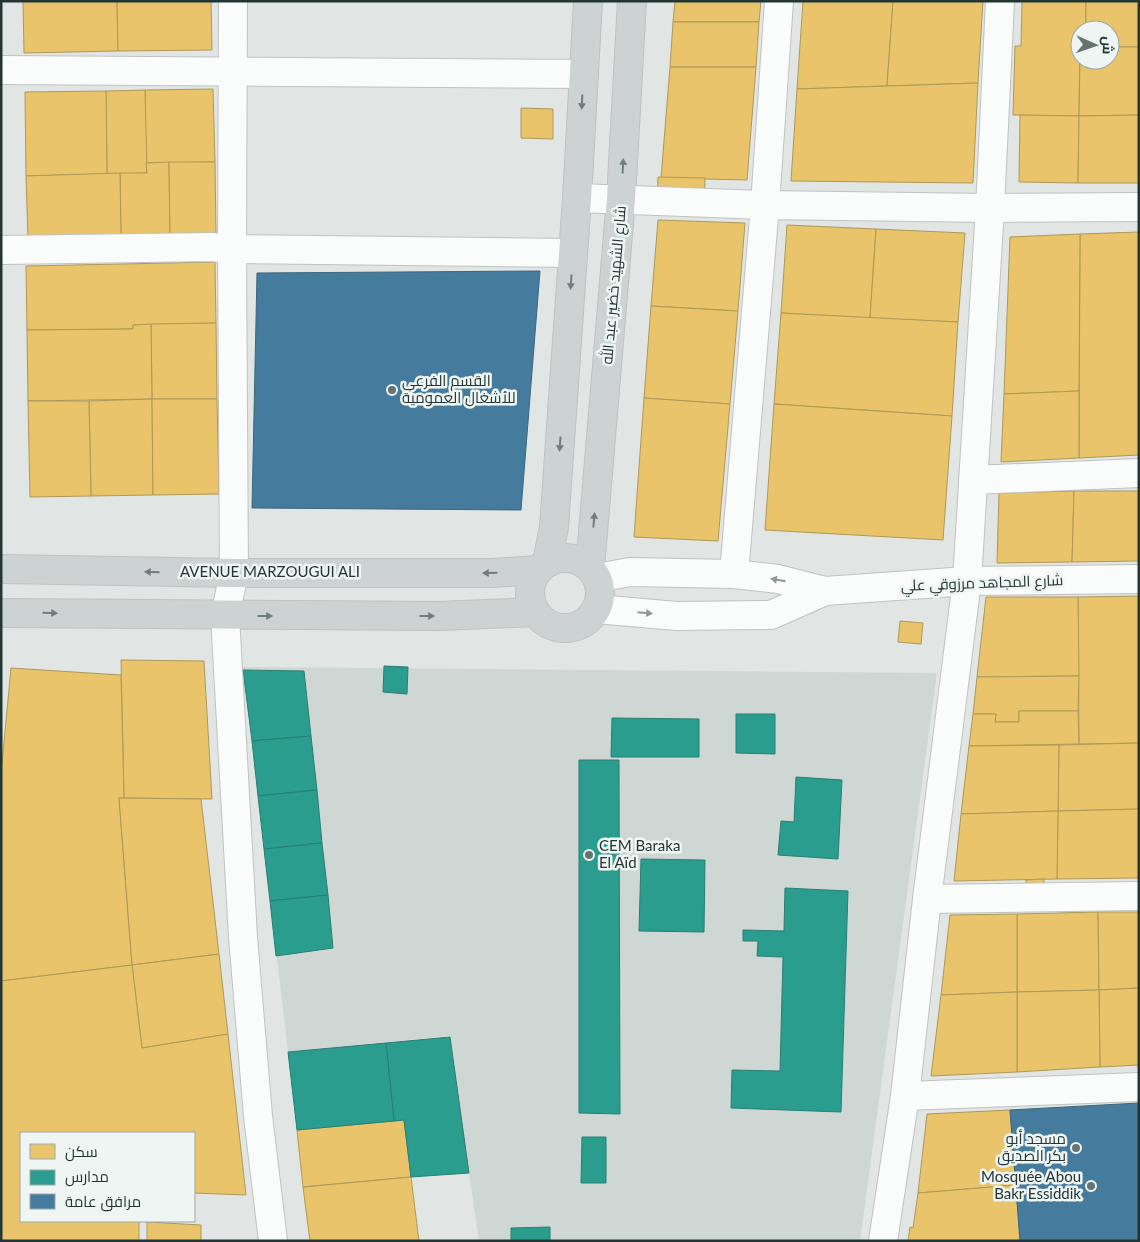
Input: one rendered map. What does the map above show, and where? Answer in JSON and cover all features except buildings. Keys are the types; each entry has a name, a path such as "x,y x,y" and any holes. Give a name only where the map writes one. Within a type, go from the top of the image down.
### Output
{"main road":[{"path":"542,567 557,558 569,558 581,561 594,573 600,588 600,599 589,619 578,626 567,628 554,627 535,612 531,602 530,591 532,580 542,567 554,527 577,198 588,1"},
{"name":"شارع الشهيد خضير عبد الله","path":"594,573 621,199 632,1"},
{"name":"AVENUE MARZOUGUI ALI","path":"1,569 234,573 492,573 542,567"},
{"path":"1,613 440,616 535,612"}],"street":[{"path":"233,1 234,573 225,616 244,947 258,1116 274,1241"},
{"path":"734,574 779,1"},
{"path":"883,1241 905,1096 927,899 967,581 990,208 1000,1"},
{"path":"1,70 584,74"},
{"path":"577,198 764,205 990,208 1139,207"},
{"path":"1,250 210,247 232,249 573,253"},
{"path":"973,480 1139,473"},
{"name":"شارع المجاهد مرزوقي علي","path":"594,573 734,574 778,579 825,591 967,581 1139,579"},
{"name":"شارع المجاهد مرزوقي علي","path":"596,609 676,616 771,615 825,591"},
{"path":"927,899 1139,896"},
{"path":"905,1096 1139,1086"}],"shaded area":[{"name":"CEM Baraka El Aïd","path":"243,667 937,673 860,1241 479,1241 449,1036 288,1052"}],"place":[{"name":"القسم الفرعي للأشغال العمومية","path":"392,390"},
{"name":"CEM Baraka El Aïd","path":"589,855"},
{"name":"مسجد أبو بكر الصديق","path":"1076,1148"},
{"name":"Mosquée Abou Bakr Essiddik","path":"1091,1186"}]}
